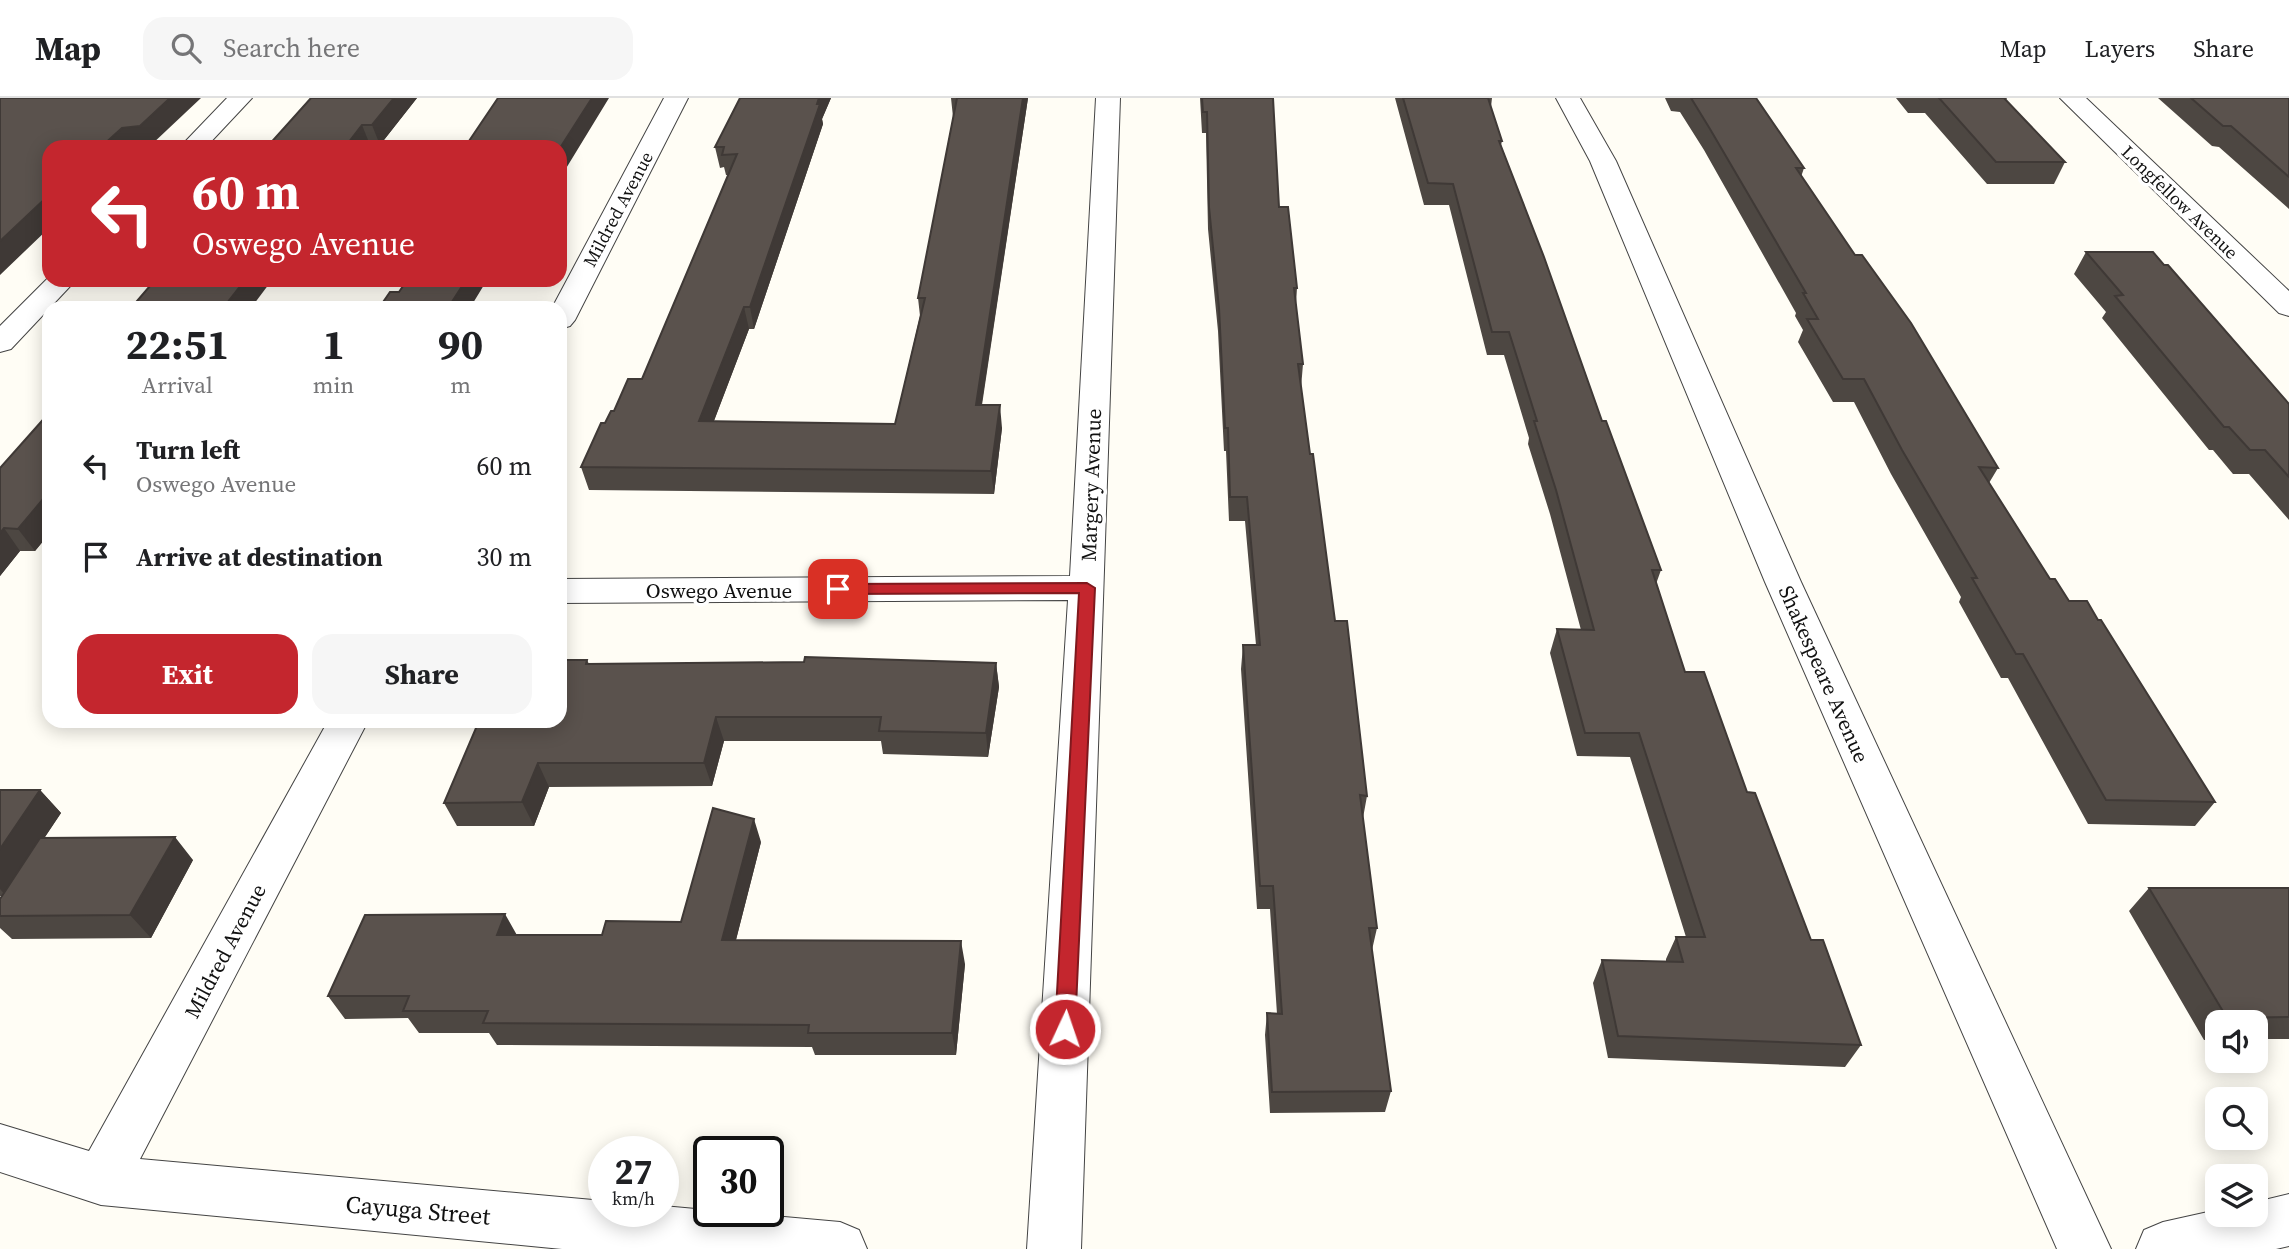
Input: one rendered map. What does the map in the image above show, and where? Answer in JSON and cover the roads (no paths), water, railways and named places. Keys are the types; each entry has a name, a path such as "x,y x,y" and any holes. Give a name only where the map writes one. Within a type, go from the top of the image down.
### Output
{"street":[{"path":"199,140 240,98"},
{"name":"Mildred Avenue","path":"567,307 676,98"},
{"name":"Margery Avenue","path":"1054,1249 1108,98"},
{"name":"Shakespeare Avenue","path":"1568,98 1603,161 1783,582 2084,1249"},
{"name":"Longfellow Avenue","path":"2072,98 2289,307"},
{"path":"0,343 55,287"},
{"name":"Oswego Avenue","path":"567,591 1087,588"},
{"name":"Mildred Avenue","path":"101,1180 344,728"},
{"name":"Cayuga Street","path":"0,1148 101,1180 840,1249"},
{"path":"2163,1249 2289,1220"}]}
